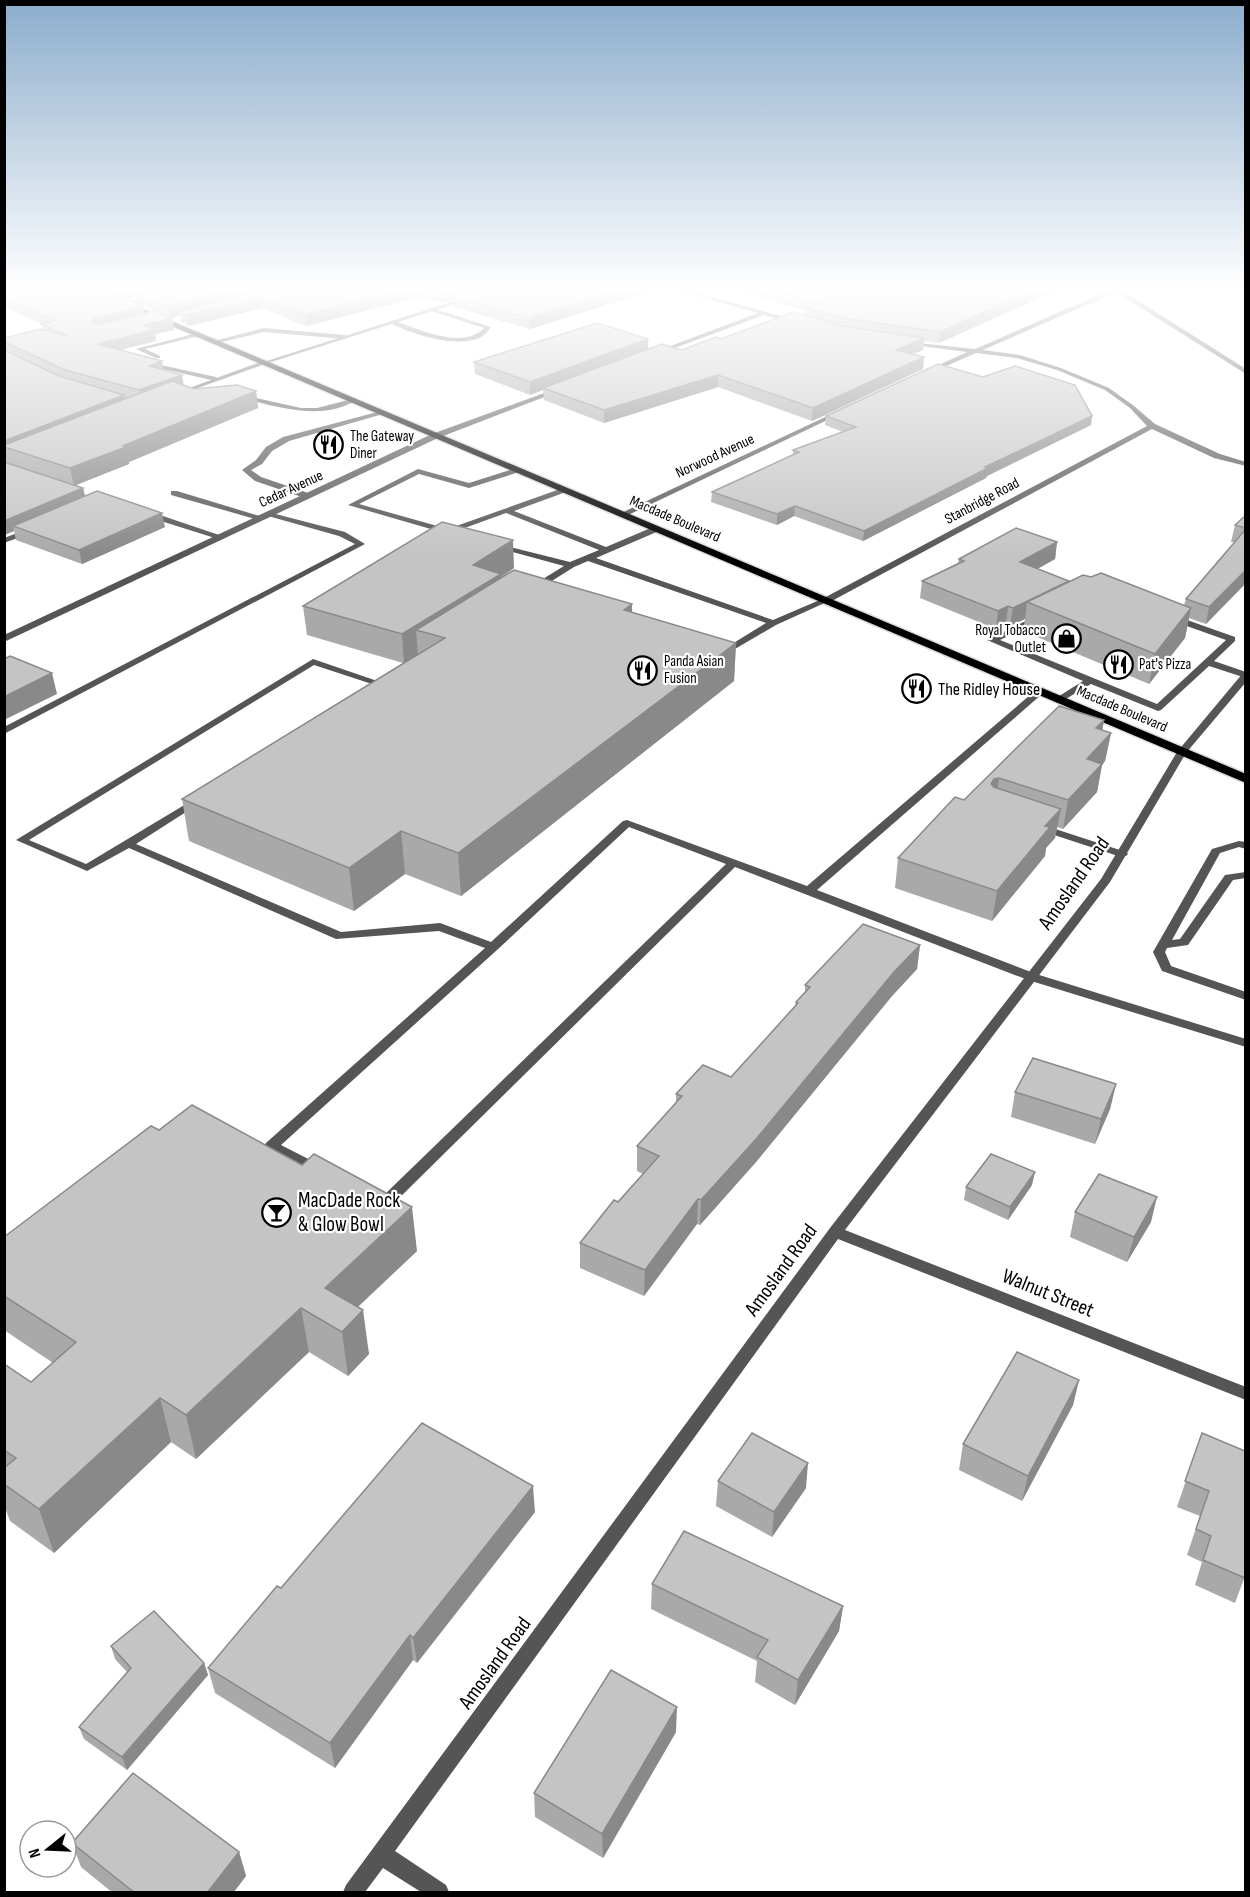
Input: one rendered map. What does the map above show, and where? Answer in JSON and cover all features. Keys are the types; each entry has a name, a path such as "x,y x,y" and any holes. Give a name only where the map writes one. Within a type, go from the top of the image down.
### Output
{"main road":[{"name":"Macdade Boulevard","path":"299,379 1245,779"}],"street":[{"path":"185,398 172,395 216,379"},
{"path":"1082,379 1107,389 1132,407 1152,426 1199,449 1245,464"},
{"name":"Cedar Avenue","path":"4,639 435,436 566,387"},
{"path":"238,396 301,410 316,410 352,401"},
{"name":"Norwood Avenue","path":"621,514 843,411"},
{"path":"308,496 258,479 246,470 258,462 269,449 286,439 381,413"},
{"name":"Stanbridge Road","path":"705,644 728,650 773,623 825,601 1152,426"},
{"path":"471,538 352,505 418,471 469,486 516,470"},
{"path":"448,531 563,490"},
{"path":"4,731 361,544 342,534 174,493"},
{"path":"134,509 221,537"},
{"path":"507,511 606,550"},
{"path":"4,541 37,527"},
{"path":"540,595 529,592 572,565 656,529"},
{"path":"482,541 572,565"},
{"path":"589,558 773,623"},
{"path":"1094,590 1232,639 1207,662 1158,708 993,640 1094,590"},
{"path":"209,793 87,868 21,840 313,662 386,681 371,690"},
{"path":"1207,662 1245,675"},
{"name":"Amosland Road","path":"353,1893 835,1232 1106,880 1182,752 1245,675"},
{"path":"1059,700 1090,680"},
{"path":"809,891 1040,692"},
{"path":"333,1177 271,1146 627,823 1032,977 1245,1041"},
{"path":"1036,826 1122,854"},
{"path":"128,844 340,936 440,927 493,947"},
{"path":"1245,846 1239,844 1216,851 1159,952 1166,968 1245,996"},
{"path":"364,1192 385,1203 733,863"},
{"path":"1163,945 1184,942 1229,877 1245,875"},
{"name":"Walnut Street","path":"835,1232 1245,1394"},
{"path":"382,1855 440,1893"}],"building":[{"path":"4,379 68,379 124,395 4,441"},
{"path":"97,379 172,379 139,390"},
{"path":"520,379 540,379 530,382"},
{"path":"569,379 707,379 604,410 543,388"},
{"path":"728,379 877,379 813,408"},
{"path":"907,379 1055,379 1075,385 1092,416 985,467 988,468 864,531 795,506 777,514 712,492 799,452 793,450 856,427 826,416"},
{"path":"172,381 194,389 237,385 256,391 123,446 126,447 70,468 4,447 4,445"},
{"path":"4,462 83,488 4,521"},
{"path":"97,491 162,513 79,550 13,526"},
{"path":"1245,516 1245,528 1235,525"},
{"path":"442,522 513,540 473,565 501,574 402,634 303,606"},
{"path":"1016,528 1057,542 1020,562 1069,581 1013,608 1008,606 998,611 922,581 964,561 959,559"},
{"path":"1245,530 1245,571 1209,607 1186,599"},
{"path":"514,570 632,604 624,610 736,643 458,853 401,831 349,868 182,799 445,638 416,630"},
{"path":"1101,573 1191,608 1155,654 1027,602 1083,575 1091,577"},
{"path":"10,656 52,673 4,697 4,659"},
{"path":"1059,706 1104,720 1096,728 1111,733 1087,759 1102,764 1068,800 999,778 994,779 991,784 994,787 1061,809 1045,826 1050,827 997,891 898,858 955,797 964,800"},
{"path":"863,924 920,945 894,972 757,1138 701,1200 698,1199 645,1270 580,1243 614,1200 618,1202 659,1156 637,1146 682,1096 676,1094 703,1065 731,1077 798,1003 796,1002 810,987 805,985"},
{"path":"1033,1058 1116,1084 1101,1119 1015,1092"},
{"path":"192,1105 302,1165 314,1154 412,1207 325,1288 363,1310 342,1332 301,1308 186,1415 160,1398 39,1509 4,1484 4,1468 16,1458 4,1450 4,1364 31,1382 76,1342 4,1296 4,1237 151,1126 159,1130"},
{"path":"991,1154 1035,1172 1010,1207 966,1187"},
{"path":"1099,1174 1157,1197 1134,1237 1075,1212"},
{"path":"1017,1352 1079,1380 1028,1476 963,1444"},
{"path":"422,1423 533,1486 413,1638 410,1635 330,1743 208,1668 277,1586 281,1588"},
{"path":"752,1433 808,1463 774,1512 718,1481"},
{"path":"1202,1433 1245,1451 1245,1578 1203,1560 1211,1536 1196,1529 1209,1491 1185,1481"},
{"path":"684,1531 843,1606 798,1680 757,1657 768,1640 652,1584"},
{"path":"154,1611 204,1663 122,1757 79,1727 131,1668 111,1646"},
{"path":"611,1670 677,1707 602,1834 534,1793"},
{"path":"133,1773 239,1852 207,1893 135,1893 78,1848 78,1836"}],"place":[{"name":"The Gateway Diner","path":"329,445"},
{"name":"Royal Tobacco Outlet","path":"1067,639"},
{"name":"Pat's Pizza","path":"1118,664"},
{"name":"Panda Asian Fusion","path":"643,670"},
{"name":"The Ridley House","path":"917,689"},
{"name":"MacDade Rock & Glow Bowl","path":"277,1212"}]}
